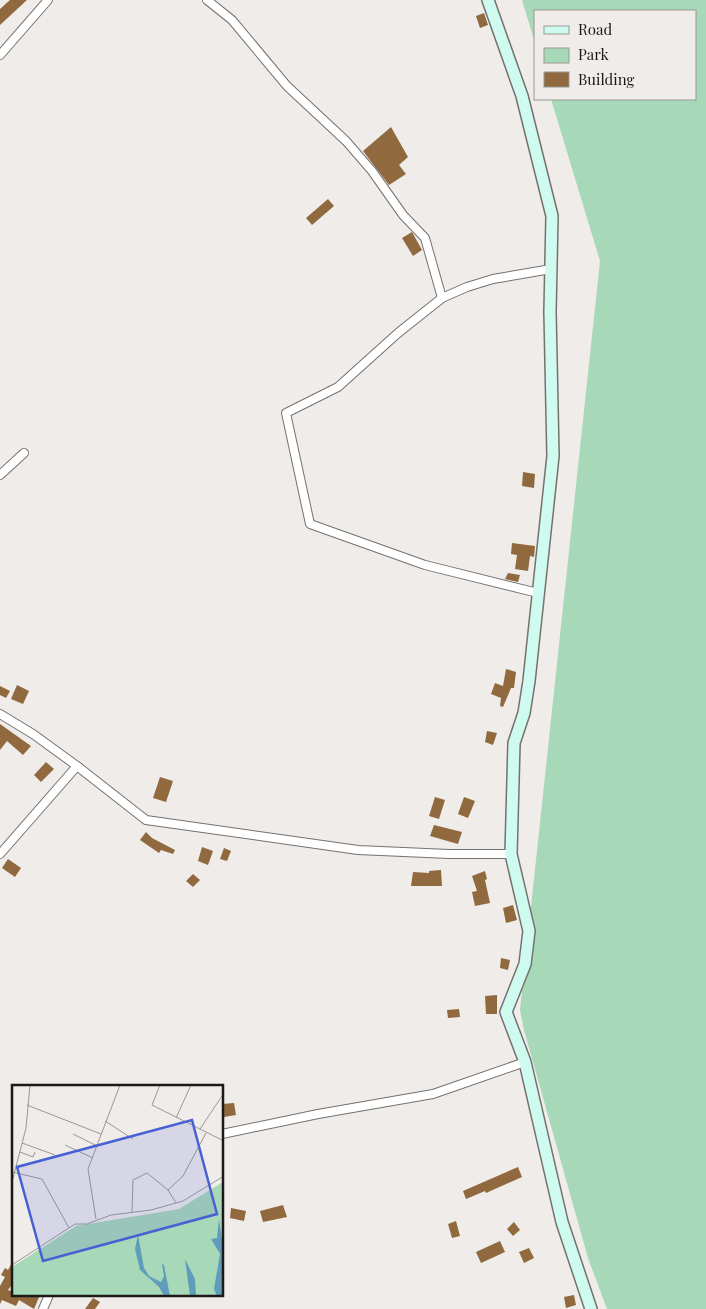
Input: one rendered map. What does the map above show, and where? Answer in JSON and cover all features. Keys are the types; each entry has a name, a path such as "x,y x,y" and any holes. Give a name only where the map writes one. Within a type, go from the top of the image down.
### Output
{"main road":[{"path":"488,0 522,96 552,216 553,456 528,689 524,713 514,743 511,854 530,931 526,964 506,1012 524,1062 562,1222 591,1309"}],"street":[{"path":"0,55 48,0"},
{"path":"207,0 232,20 287,86 346,141 372,171 403,216 424,238 442,298"},
{"path":"538,593 425,565 310,524 286,413 338,387 398,333 442,298 492,279 551,269"},
{"path":"0,475 24,453"},
{"path":"0,714 33,734 146,820 358,850 450,854 511,854"},
{"path":"0,854 77,766"},
{"path":"224,1134 318,1114 432,1094 524,1062"},
{"path":"43,1309 49,1296"}],"green space":[{"path":"522,0 706,0 706,1309 607,1309 588,1258 520,1010 600,261 551,100 696,100 696,10 534,10 534,40"}],"building":[{"path":"10,0 27,0 0,25 0,9"},
{"path":"484,13 488,25 480,28 476,16"},
{"path":"391,127 408,157 399,165 406,174 389,185 363,151"},
{"path":"328,199 334,206 312,225 306,218"},
{"path":"412,232 422,250 413,256 402,238"},
{"path":"523,472 535,474 534,488 522,486"},
{"path":"512,543 535,546 534,557 530,556 528,571 515,569 517,555 511,554"},
{"path":"508,573 520,575 518,582 505,579"},
{"path":"506,669 516,672 514,688 511,688 503,707 500,706 501,698 491,694 495,683 503,686"},
{"path":"17,685 29,691 23,704 11,699"},
{"path":"0,686 10,691 6,698 0,695"},
{"path":"0,724 31,746 23,755 7,741 0,750"},
{"path":"487,731 497,733 493,745 485,742"},
{"path":"46,762 54,769 41,782 34,775"},
{"path":"160,777 173,781 166,802 153,798"},
{"path":"435,797 445,800 439,819 429,816"},
{"path":"464,797 475,801 468,818 458,814"},
{"path":"434,825 462,832 458,844 430,836"},
{"path":"146,832 152,838 175,850 173,854 161,850 159,853 140,840"},
{"path":"202,847 213,851 208,865 198,861"},
{"path":"224,848 231,851 227,861 220,859"},
{"path":"8,859 21,868 15,877 2,868"},
{"path":"441,870 442,886 411,886 413,872 429,873 429,871"},
{"path":"485,871 490,903 475,906 472,892 477,891 472,876"},
{"path":"193,874 200,880 193,887 186,881"},
{"path":"513,905 517,920 506,923 503,908"},
{"path":"501,958 510,960 508,970 500,968"},
{"path":"497,995 497,1014 486,1014 485,996"},
{"path":"459,1009 460,1017 448,1018 447,1010"},
{"path":"234,1103 236,1115 224,1117 224,1104"},
{"path":"518,1167 522,1177 486,1193 485,1191 466,1199 463,1191"},
{"path":"283,1205 287,1217 263,1222 260,1211"},
{"path":"231,1208 246,1211 244,1221 230,1218"},
{"path":"456,1221 460,1236 452,1238 448,1224"},
{"path":"514,1222 520,1230 513,1236 507,1229"},
{"path":"500,1241 505,1252 481,1263 476,1252"},
{"path":"529,1248 534,1258 524,1263 519,1252"},
{"path":"12,1263 12,1285 8,1290 12,1291 12,1296 40,1296 34,1309 19,1300 16,1306 2,1300 0,1304 0,1286 5,1277 1,1275 5,1268 8,1270"},
{"path":"574,1295 576,1305 566,1308 564,1297"},
{"path":"93,1298 100,1302 95,1309 85,1309"}]}
